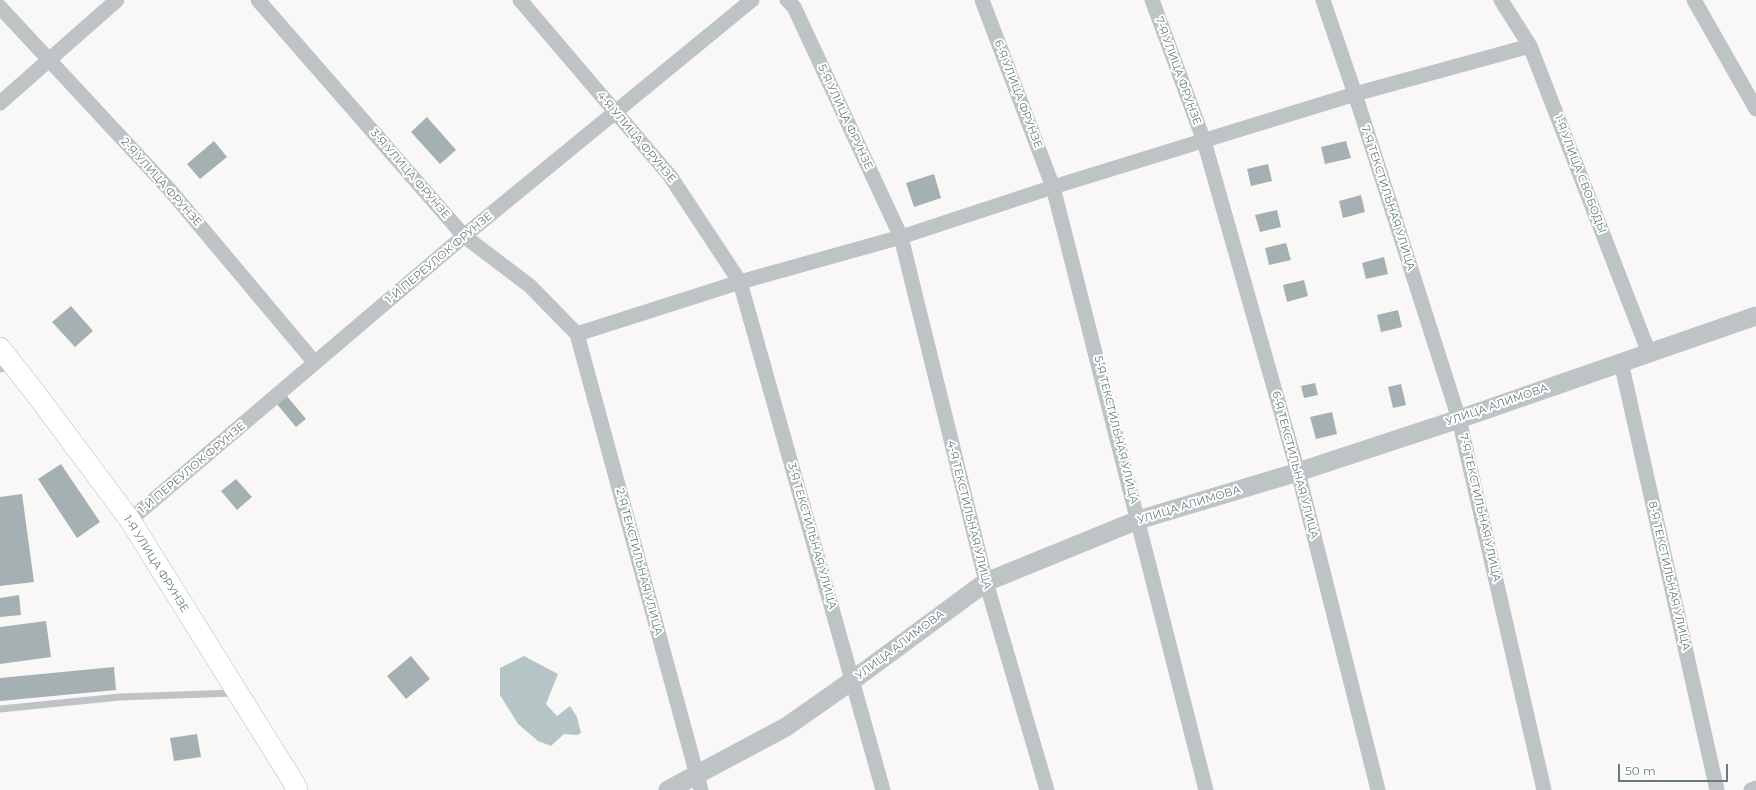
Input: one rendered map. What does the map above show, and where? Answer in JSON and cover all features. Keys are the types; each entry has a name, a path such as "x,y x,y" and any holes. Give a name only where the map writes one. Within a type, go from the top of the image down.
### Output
{"main road":[{"name":"1-Я УЛИЦА ФРУНЗЕ","path":"0,348 7,367 130,520 297,790"}],"street":[{"path":"0,103 117,0"},
{"name":"3-Я УЛИЦА ФРУНЗЕ","path":"258,0 464,236 530,286 577,334"},
{"name":"4-Я УЛИЦА ФРУНЗЕ","path":"520,0 670,176 740,282"},
{"name":"1-Й ПЕРЕУЛОК ФРУНЗЕ","path":"130,520 464,236 752,0"},
{"name":"5-Я УЛИЦА ФРУНЗЕ","path":"787,0 794,7 901,236"},
{"name":"6-Я УЛИЦА ФРУНЗЕ","path":"982,0 1053,187"},
{"name":"7-Я УЛИЦА ФРУНЗЕ","path":"1152,0 1204,141"},
{"name":"7-Я ТЕКСТИЛЬНАЯ УЛИЦА","path":"1322,0 1355,94 1459,419 1544,790"},
{"name":"1-Я УЛИЦА СВОБОДЫ","path":"1501,0 1530,46 1649,353"},
{"path":"1694,0 1756,109"},
{"name":"2-Я УЛИЦА ФРУНЗЕ","path":"0,7 169,189 315,363"},
{"path":"577,334 740,282 901,236 1053,187 1355,94 1530,46"},
{"name":"6-Я ТЕКСТИЛЬНАЯ УЛИЦА","path":"1204,141 1298,472 1378,790"},
{"name":"5-Я ТЕКСТИЛЬНАЯ УЛИЦА","path":"1053,187 1206,790"},
{"name":"4-Я ТЕКСТИЛЬНАЯ УЛИЦА","path":"901,236 986,582 1047,790"},
{"name":"3-Я ТЕКСТИЛЬНАЯ УЛИЦА","path":"740,282 854,680 883,790"},
{"name":"УЛИЦА АЛИМОВА","path":"668,790 699,783 786,727 854,680 986,582 1138,520 1298,472 1459,419 1756,316"},
{"name":"2-Я ТЕКСТИЛЬНАЯ УЛИЦА","path":"577,334 699,783"},
{"name":"8-Я ТЕКСТИЛЬНАЯ УЛИЦА","path":"1621,362 1717,790"},
{"path":"1750,790 1756,788"}],"lane":[{"path":"0,709 120,697 237,693"}],"shaded area":[{"path":"524,656 558,674 546,704 557,716 570,706 577,717 581,733 577,735 564,734 551,746 538,741 518,724 500,695 500,668"}],"building":[{"path":"427,117 456,150 440,164 411,132"},
{"path":"214,141 227,157 200,179 187,164"},
{"path":"1346,141 1351,158 1325,164 1321,147"},
{"path":"1268,164 1272,181 1251,186 1247,169"},
{"path":"934,174 941,198 914,207 906,183"},
{"path":"1361,195 1365,212 1343,218 1339,201"},
{"path":"1277,210 1281,227 1260,232 1255,215"},
{"path":"1286,243 1291,260 1269,265 1265,248"},
{"path":"1384,257 1388,274 1366,279 1362,263"},
{"path":"1304,280 1308,296 1287,302 1283,285"},
{"path":"71,306 93,331 75,347 52,322"},
{"path":"1398,310 1402,327 1381,332 1377,315"},
{"path":"1315,383 1318,395 1304,398 1301,386"},
{"path":"1401,384 1406,405 1393,408 1388,387"},
{"path":"286,395 306,419 296,427 276,403"},
{"path":"1332,412 1337,434 1316,439 1310,417"},
{"path":"61,464 100,522 77,538 38,479"},
{"path":"236,479 252,497 237,510 221,491"},
{"path":"22,494 34,582 0,586 0,497"},
{"path":"19,595 21,615 0,617 0,598"},
{"path":"46,621 51,657 0,664 0,627"},
{"path":"411,656 430,679 406,699 387,676"},
{"path":"114,667 116,690 0,701 0,678"},
{"path":"197,734 201,757 174,761 170,738"}]}
